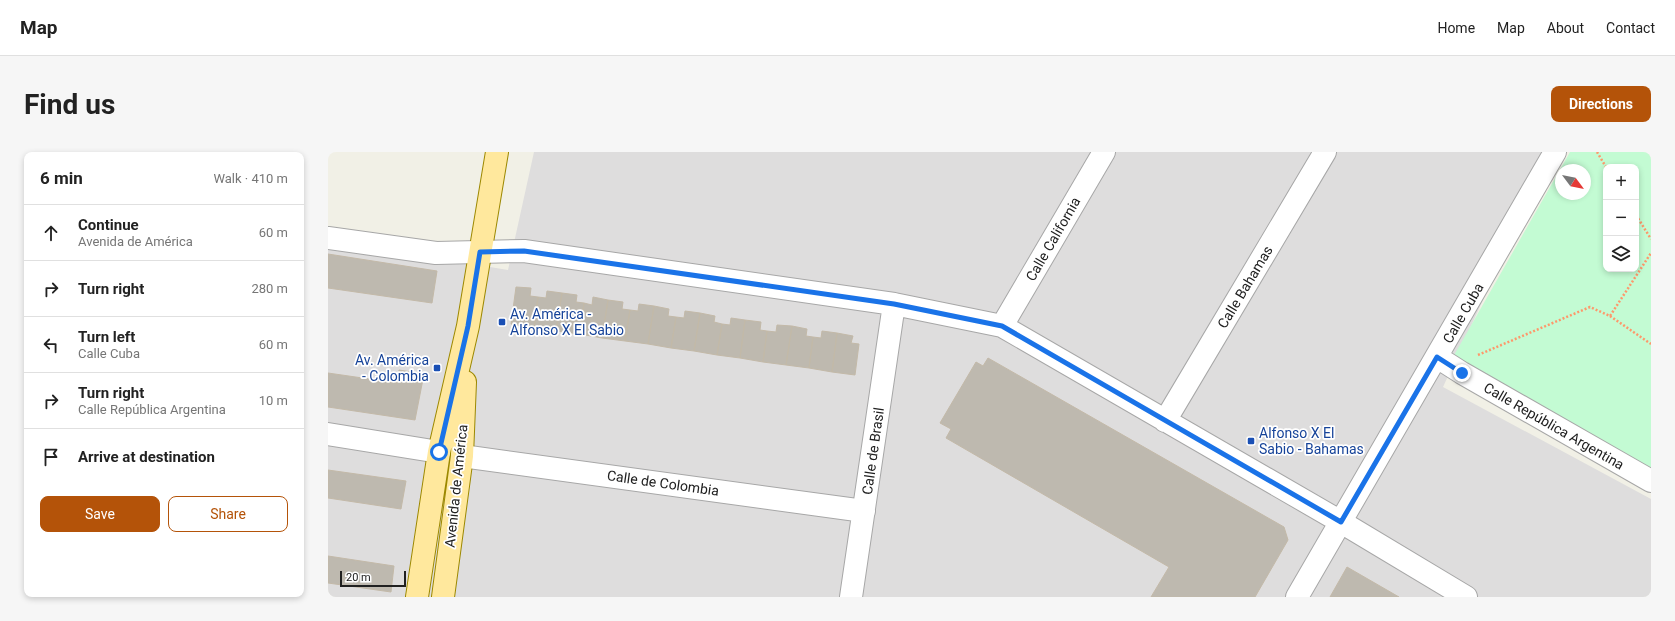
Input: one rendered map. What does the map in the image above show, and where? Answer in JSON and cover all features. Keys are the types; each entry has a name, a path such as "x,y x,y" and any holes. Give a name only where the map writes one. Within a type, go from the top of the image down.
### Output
{"main road":[{"name":"Avenida de América","path":"417,597 439,452 468,326 497,152"},
{"name":"Avenida de América","path":"443,597 462,456 468,326"}],"street":[{"name":"Calle California","path":"1002,326 1104,152"},
{"name":"Calle Bahamas","path":"1165,421 1325,152"},
{"name":"Calle Cuba","path":"1297,597 1341,522 1445,362 1555,152"},
{"path":"328,238 436,253 524,251 894,304 1002,326 1341,522 1466,597"},
{"name":"Calle de Brasil","path":"851,597 894,304"},
{"name":"Calle República Argentina","path":"1445,362 1651,481"},
{"path":"328,434 439,452"},
{"name":"Calle de Colombia","path":"462,456 864,511"}],"path":[{"path":"1597,152 1604,164"},
{"path":"1639,220 1651,239"},
{"path":"1610,316 1651,253"},
{"path":"1445,362 1590,307 1610,316 1651,344"}],"shaded area":[{"path":"534,152 1551,152 1443,387 1651,499 1651,597 328,597 328,240 508,270"}],"green space":[{"path":"1570,152 1651,152 1651,474 1449,364 1555,178 1555,200 1591,200 1591,164 1563,164"}],"building":[{"path":"328,254 437,271 432,303 328,288"},
{"path":"516,287 531,288 530,296 538,297 534,328 511,324"},
{"path":"547,291 562,293 556,331 534,328 538,297 546,298"},
{"path":"562,293 577,295 576,302 584,303 580,334 556,331"},
{"path":"593,297 608,300 602,338 580,334 584,303 592,305"},
{"path":"608,300 623,302 622,309 630,310 625,341 602,338"},
{"path":"639,304 654,306 648,344 625,341 630,310 638,311"},
{"path":"654,306 669,309 668,316 676,317 671,348 648,344"},
{"path":"685,311 700,313 694,351 671,348 676,317 684,318"},
{"path":"700,313 715,316 714,322 722,324 717,355 694,351"},
{"path":"731,318 745,320 740,358 717,355 722,324 730,325"},
{"path":"745,320 761,322 760,330 767,331 763,362 740,358"},
{"path":"777,325 792,326 786,365 763,362 767,331 776,332"},
{"path":"792,326 807,329 806,336 813,337 809,368 786,365"},
{"path":"822,331 837,333 832,372 809,368 813,337 821,338"},
{"path":"837,333 853,336 851,343 859,344 855,375 832,372"},
{"path":"988,358 1284,527 1288,540 1255,597 1151,597 1169,567 946,438 951,429 940,423 976,362 983,366"},
{"path":"399,370 424,374 415,420 328,407 328,373 397,383"},
{"path":"328,470 406,481 401,509 328,498"},
{"path":"328,556 394,566 391,592 328,583"},
{"path":"1347,567 1399,597 1330,597"}],"place":[{"name":"Av. América - Alfonso X El Sabio","path":"502,322"},
{"name":"Av. América - Colombia","path":"437,368"},
{"name":"Alfonso X El Sabio - Bahamas","path":"1251,441"}],"route":[{"path":"439,452 468,326 480,252 524,251 894,304 1002,326 1341,522 1437,357 1462,373"}]}
